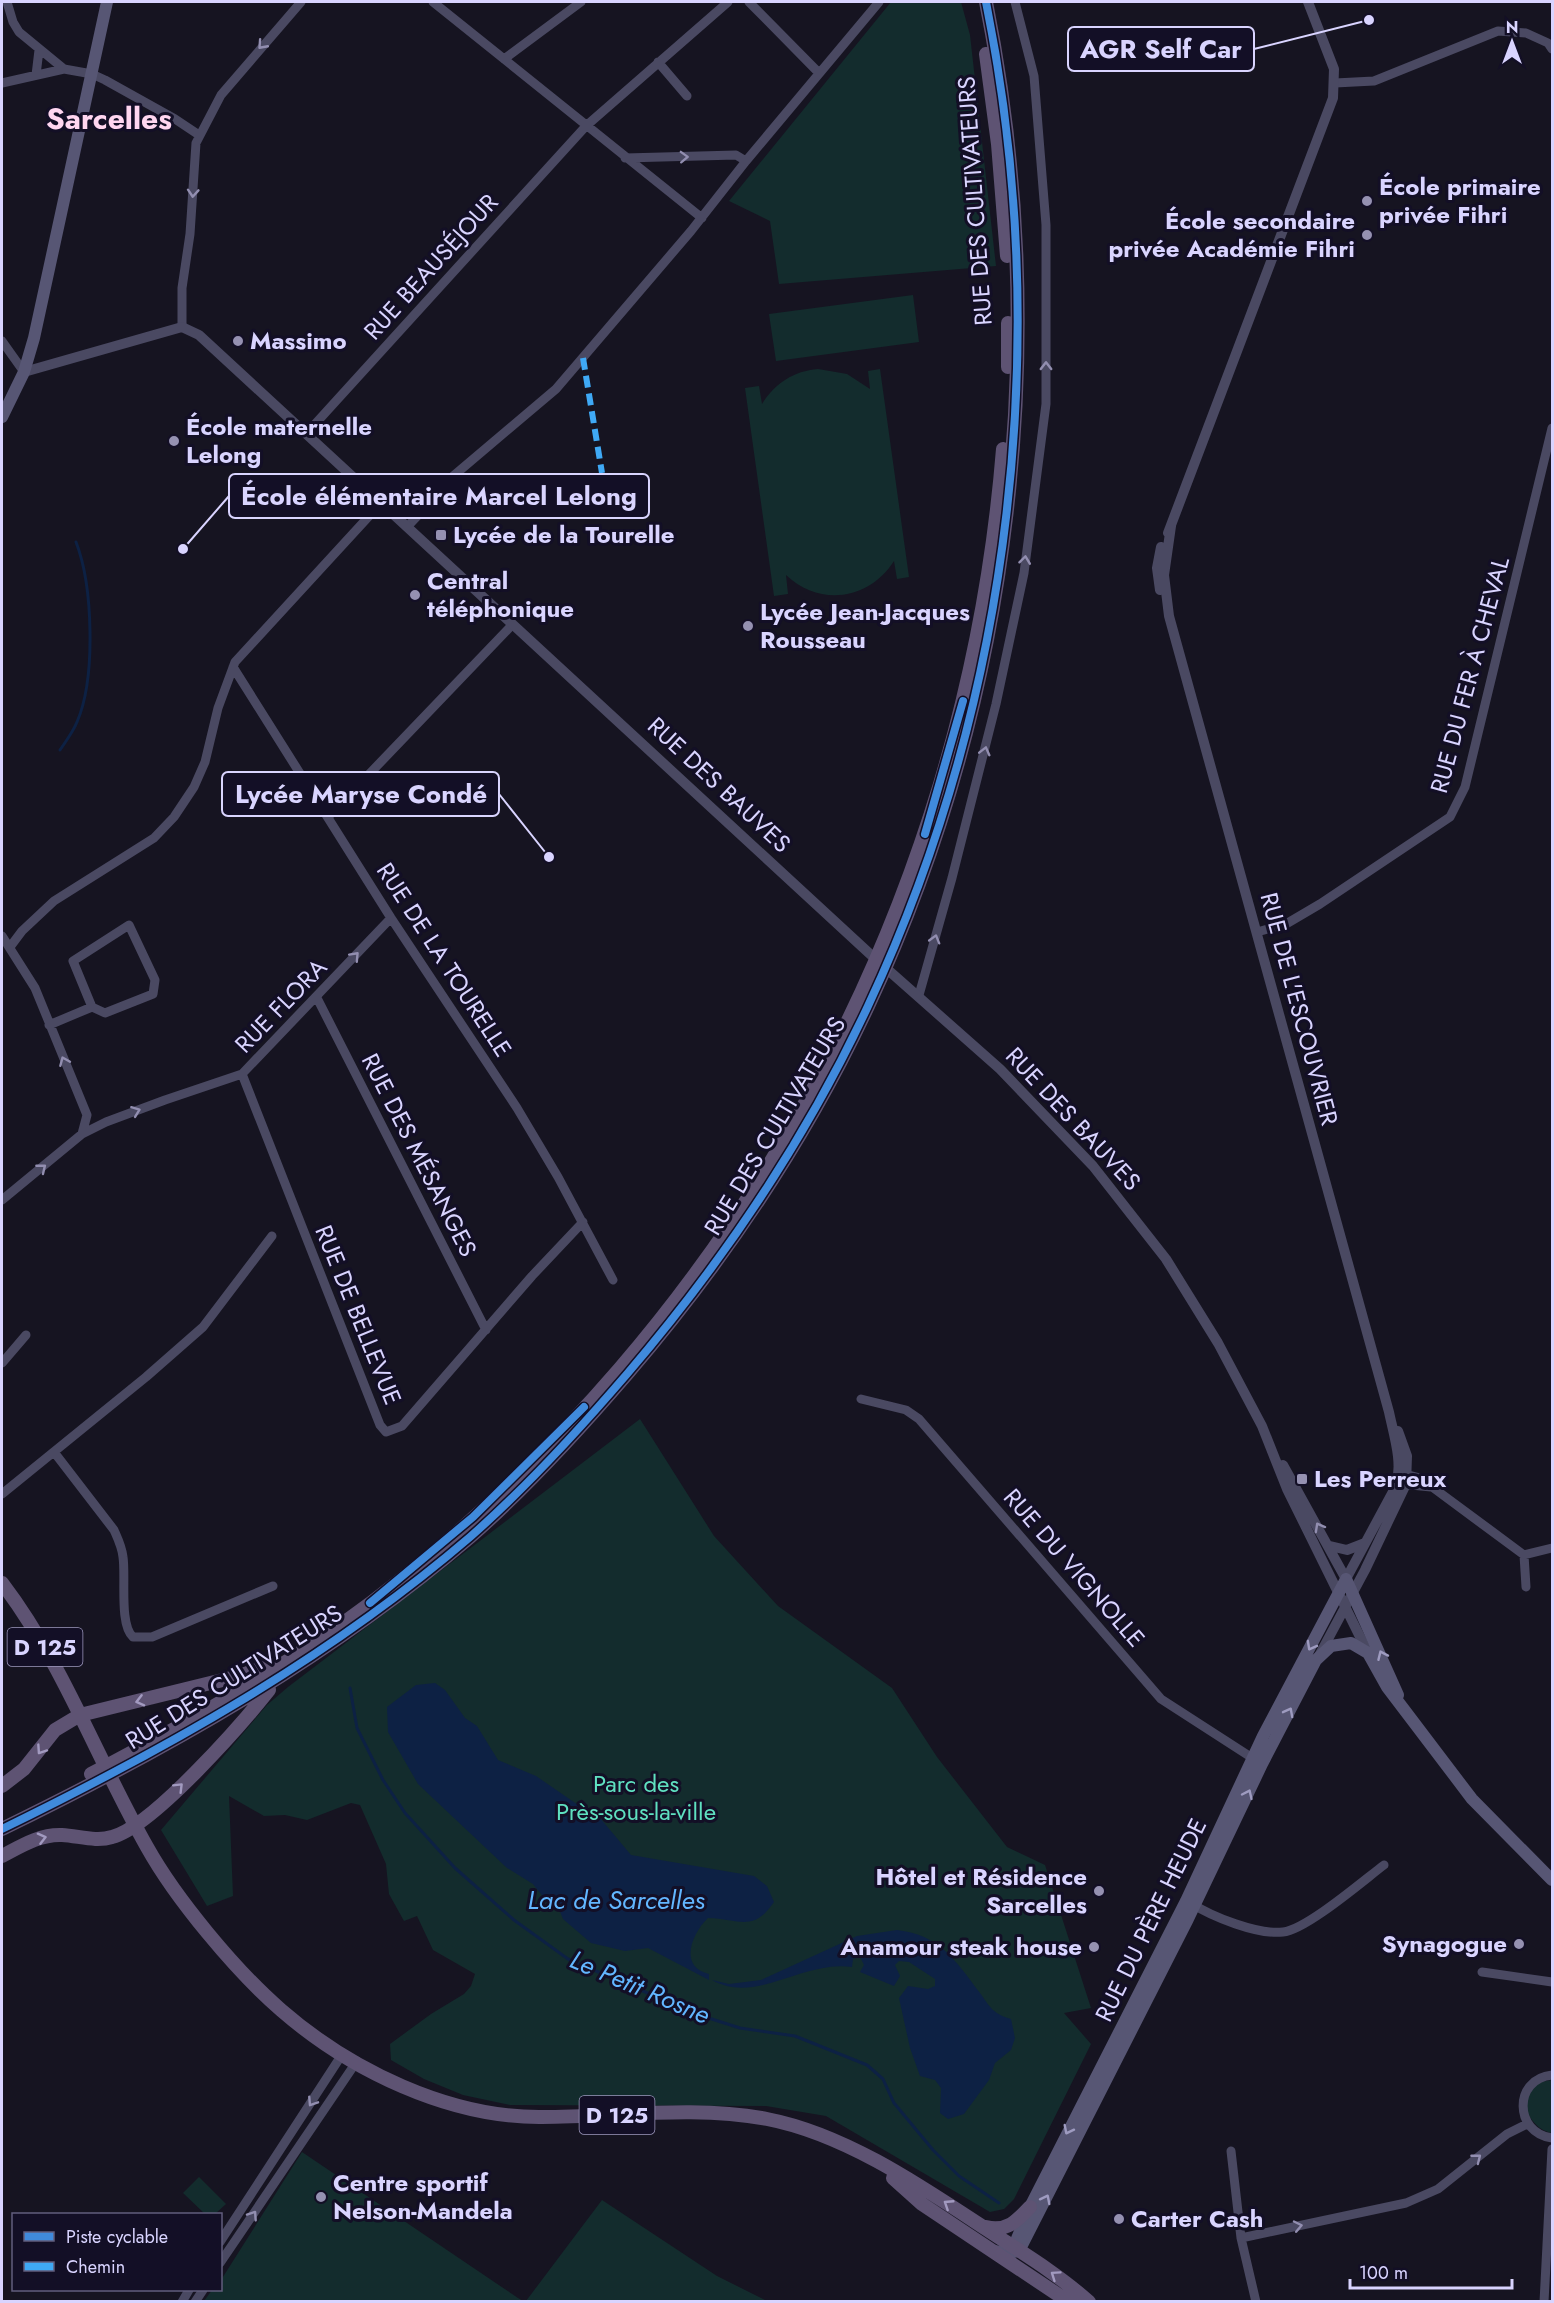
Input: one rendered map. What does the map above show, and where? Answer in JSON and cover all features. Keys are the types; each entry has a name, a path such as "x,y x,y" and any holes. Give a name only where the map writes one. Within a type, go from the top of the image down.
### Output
{"main road":[{"path":"2,417 24,372 34,338 107,2"},
{"name":"RUE DES CULTIVATEURS","path":"134,1757 296,1655 372,1601 472,1517 555,1437 619,1370 717,1243 755,1187 818,1083 857,1008 893,924 920,850 968,682 990,561 1003,455 1008,349 1007,253 998,144 977,2"},
{"name":"RUE DES CULTIVATEURS","path":"2,1829 134,1757 214,1718 278,1678 370,1616 476,1531 553,1456 658,1338 734,1237 798,1135 866,1010 895,943 937,830 973,702 994,600 1011,470 1018,348 1016,256 1007,137 986,2"},
{"name":"D 125","path":"2,1583 40,1638 135,1825 178,1894 258,1988 297,2023 392,2081 432,2098 492,2114 545,2118 672,2114 751,2117 819,2134 929,2192 1089,2301"},
{"path":"1350,1586 1384,1659 1404,1710"},
{"name":"RUE DU PÈRE HEUDE","path":"1016,2250 1190,1903 1338,1594 1350,1586"},
{"path":"1316,1660 1331,1646 1342,1643 1357,1645 1368,1653 1381,1679 1472,1799 1548,1872 1552,1880"},
{"path":"2,1786 24,1770 55,1730 80,1715 239,1676 296,1655"},
{"name":"RUE DU PÈRE HEUDE","path":"1257,1761 1316,1660"},
{"path":"2,1856 46,1836 86,1839 114,1837 135,1825 180,1786 278,1678"},
{"name":"RUE DES CULTIVATEURS","path":"2,1822 87,1782"},
{"name":"RUE DU PÈRE HEUDE","path":"1016,2250 1029,2207 1190,1903"},
{"name":"D 125","path":"879,2164 922,2204 1069,2301"},
{"path":"982,2226 1006,2228 1016,2223 1029,2207"},
{"path":"994,2251 1016,2250 1020,2268"}],"street":[{"path":"7,2 19,32 64,69"},
{"path":"2,341 24,372 182,327 182,288 190,234 196,143 221,95 301,2"},
{"path":"433,2 702,218"},
{"path":"504,59 581,2"},
{"name":"RUE BEAUSÉJOUR","path":"306,434 586,126 728,2"},
{"path":"748,2 819,73"},
{"path":"395,514 402,506 432,494 556,389 702,218 746,161 879,2"},
{"path":"919,995 952,878 996,704 1024,573 1046,404 1044,202 1035,76 1016,2"},
{"name":"RUE DE L'ESCOUVRIER","path":"1308,2 1334,69 1335,83 1329,110 1171,526 1159,552 1156,576 1389,1412 1402,1479"},
{"path":"1335,83 1374,81 1498,31 1526,33 1551,45"},
{"path":"36,75 39,50"},
{"path":"658,62 687,96"},
{"path":"2,82 64,69 92,74 138,97 199,135"},
{"path":"626,158 736,155 746,161"},
{"name":"RUE DES BAUVES","path":"182,327 199,335 870,954 1000,1069 1093,1166 1166,1259 1218,1343 1273,1450 1330,1546 1350,1586"},
{"name":"RUE DU FER À CHEVAL","path":"1257,932 1286,924 1320,904 1450,817 1465,787 1552,428"},
{"path":"408,526 426,507 432,494"},
{"path":"10,947 21,931 54,901 154,838 174,817 194,787 206,762 218,708 233,667 382,502"},
{"path":"329,816 512,625"},
{"name":"RUE DE LA TOURELLE","path":"233,667 329,816 391,918 517,1108 583,1222 613,1280"},
{"name":"RUE FLORA","path":"2,1200 82,1134 106,1122 242,1074 391,918"},
{"path":"50,1025 92,1007 105,1013 153,994 155,980 129,925 73,961 92,1007"},
{"path":"2,936 35,988 87,1115 82,1134"},
{"name":"RUE DES MÉSANGES","path":"316,998 486,1330"},
{"name":"RUE DE BELLEVUE","path":"242,1074 380,1425 386,1432 402,1426 583,1222"},
{"path":"2,1494 146,1377 203,1327 272,1236"},
{"path":"2,1363 26,1335"},
{"name":"RUE DU VIGNOLLE","path":"861,1399 906,1410 920,1419 1161,1699 1257,1761"},
{"name":"RUE DES BAUVES","path":"1273,1450 1287,1489 1368,1653"},
{"path":"54,1452 114,1530 120,1543 124,1568 125,1620 129,1633 133,1637 152,1637 273,1586"},
{"path":"1402,1479 1431,1487 1524,1555"},
{"path":"1350,1586 1364,1557 1365,1543 1402,1479"},
{"path":"1350,1586 1402,1479"},
{"path":"1330,1546 1347,1550 1365,1543"},
{"path":"1524,1555 1552,1548"},
{"path":"1524,1555 1526,1587"},
{"name":"RUE DU PÈRE HEUDE","path":"1316,1660 1347,1609 1350,1586"},
{"path":"1190,1903 1258,1930 1285,1932 1305,1923 1384,1865"},
{"path":"1482,1972 1552,1982"},
{"path":"222,2239 350,2057"},
{"path":"222,2260 350,2057"},
{"path":"1552,2075 1536,2080 1524,2095 1522,2105 1527,2124 1535,2132 1552,2138"},
{"path":"1241,2238 1406,2203 1438,2188 1507,2134 1527,2124"},
{"path":"1544,2301 1552,2149"},
{"path":"1231,2151 1241,2238 1256,2301"}],"green space":[{"path":"891,2 961,2 970,35 996,266 779,284 770,221 729,201"},
{"path":"913,295 919,342 776,361 769,314"},
{"path":"818,369 847,374 870,389 868,371 880,369 909,577 897,579 894,561 884,574 858,591 843,595 829,595 814,592 799,585 786,575 788,594 774,596 745,388 759,386 762,404 786,379 801,372"},
{"name":"Parc des Près-sous-la-ville","path":"640,1419 714,1536 778,1606 892,1688 937,1757 1007,1847 1045,1865 1091,2008 1064,2013 1091,2044 1014,2199 1004,2209 990,2212 826,2116 766,2106 510,2105 463,2095 424,2079 391,2060 390,2044 431,2014 464,1994 471,1986 475,1974 433,1950 417,1916 404,1921 389,1894 386,1864 360,1805 351,1803 307,1820 285,1815 264,1816 229,1796 233,1896 207,1906 161,1830 267,1705"},
{"path":"1552,2080 1552,2133 1537,2126 1526,2104 1531,2089 1538,2083"},
{"name":"Centre sportif Nelson-Mandela","path":"302,2152 523,2301 204,2301 211,2291 222,2291 222,2278"},
{"path":"199,2177 226,2204 216,2213 204,2213 183,2193"},
{"name":"Centre sportif Nelson-Mandela","path":"602,2200 717,2276 767,2301 526,2301"}],"water":[{"name":"Lac de Sarcelles","path":"435,1683 445,1690 465,1718 477,1726 498,1760 536,1776 581,1807 595,1812 631,1855 754,1876 767,1886 774,1902 759,1918 745,1922 708,1918 697,1932 693,1940 691,1957 699,1970 709,1974 709,1980 648,1948 625,1951 591,1943 563,1919 559,1909 552,1908 533,1884 507,1868 418,1784 388,1732 387,1707 416,1685"},
{"path":"897,1930 925,1937 936,1943 963,1970 993,2009 1000,2015 1011,2019 1015,2038 1011,2050 995,2063 989,2080 964,2114 948,2119 940,2113 941,2088 935,2080 920,2076 910,2048 899,1998 908,1986 928,1989 935,1986 935,1979 909,1962 899,1961 895,1965 900,1976 894,1986 860,1972 864,1965 860,1957 853,1959 852,1967 815,1970 745,1988 729,1986 712,1980 729,1984 761,1980 857,1936"}],"waterway":[{"path":"60,750 75,726 83,703 90,657 86,582 76,542"},
{"name":"Le Petit Rosne","path":"350,1688 357,1728 383,1780 405,1813 455,1868 514,1920 568,1959 699,2015 740,2028 795,2036 867,2065 883,2079 894,2103 933,2150 959,2176 999,2203"}],"marked path":[{"path":"583,358 602,473"}],"cycle path":[{"path":"2,1829 125,1766 245,1698 361,1622 470,1537 552,1458 662,1332 729,1244 790,1152 818,1104 868,1006 917,888 957,765 987,640 1006,513 1016,385 1016,257 1006,129 986,2"},
{"path":"925,834 963,701"},
{"path":"370,1603 473,1517 584,1407"}],"place":[{"name":"AGR Self Car","path":"1369,20"},
{"name":"École primaire privée Fihri","path":"1367,201"},
{"name":"École secondaire privée Académie Fihri","path":"1367,235"},
{"name":"Massimo","path":"238,341"},
{"name":"École maternelle Lelong","path":"174,441"},
{"name":"Lycée de la Tourelle","path":"441,535"},
{"name":"École élémentaire Marcel Lelong","path":"183,549"},
{"name":"Central téléphonique","path":"415,595"},
{"name":"Lycée Jean-Jacques Rousseau","path":"748,626"},
{"name":"Lycée Maryse Condé","path":"549,857"},
{"name":"Les Perreux","path":"1302,1479"},
{"name":"Hôtel et Résidence Sarcelles","path":"1099,1891"},
{"name":"Synagogue","path":"1519,1944"},
{"name":"Anamour steak house","path":"1094,1947"},
{"name":"Centre sportif Nelson-Mandela","path":"321,2197"},
{"name":"Carter Cash","path":"1119,2219"}],"district":[{"name":"Sarcelles","path":"109,119"}]}
